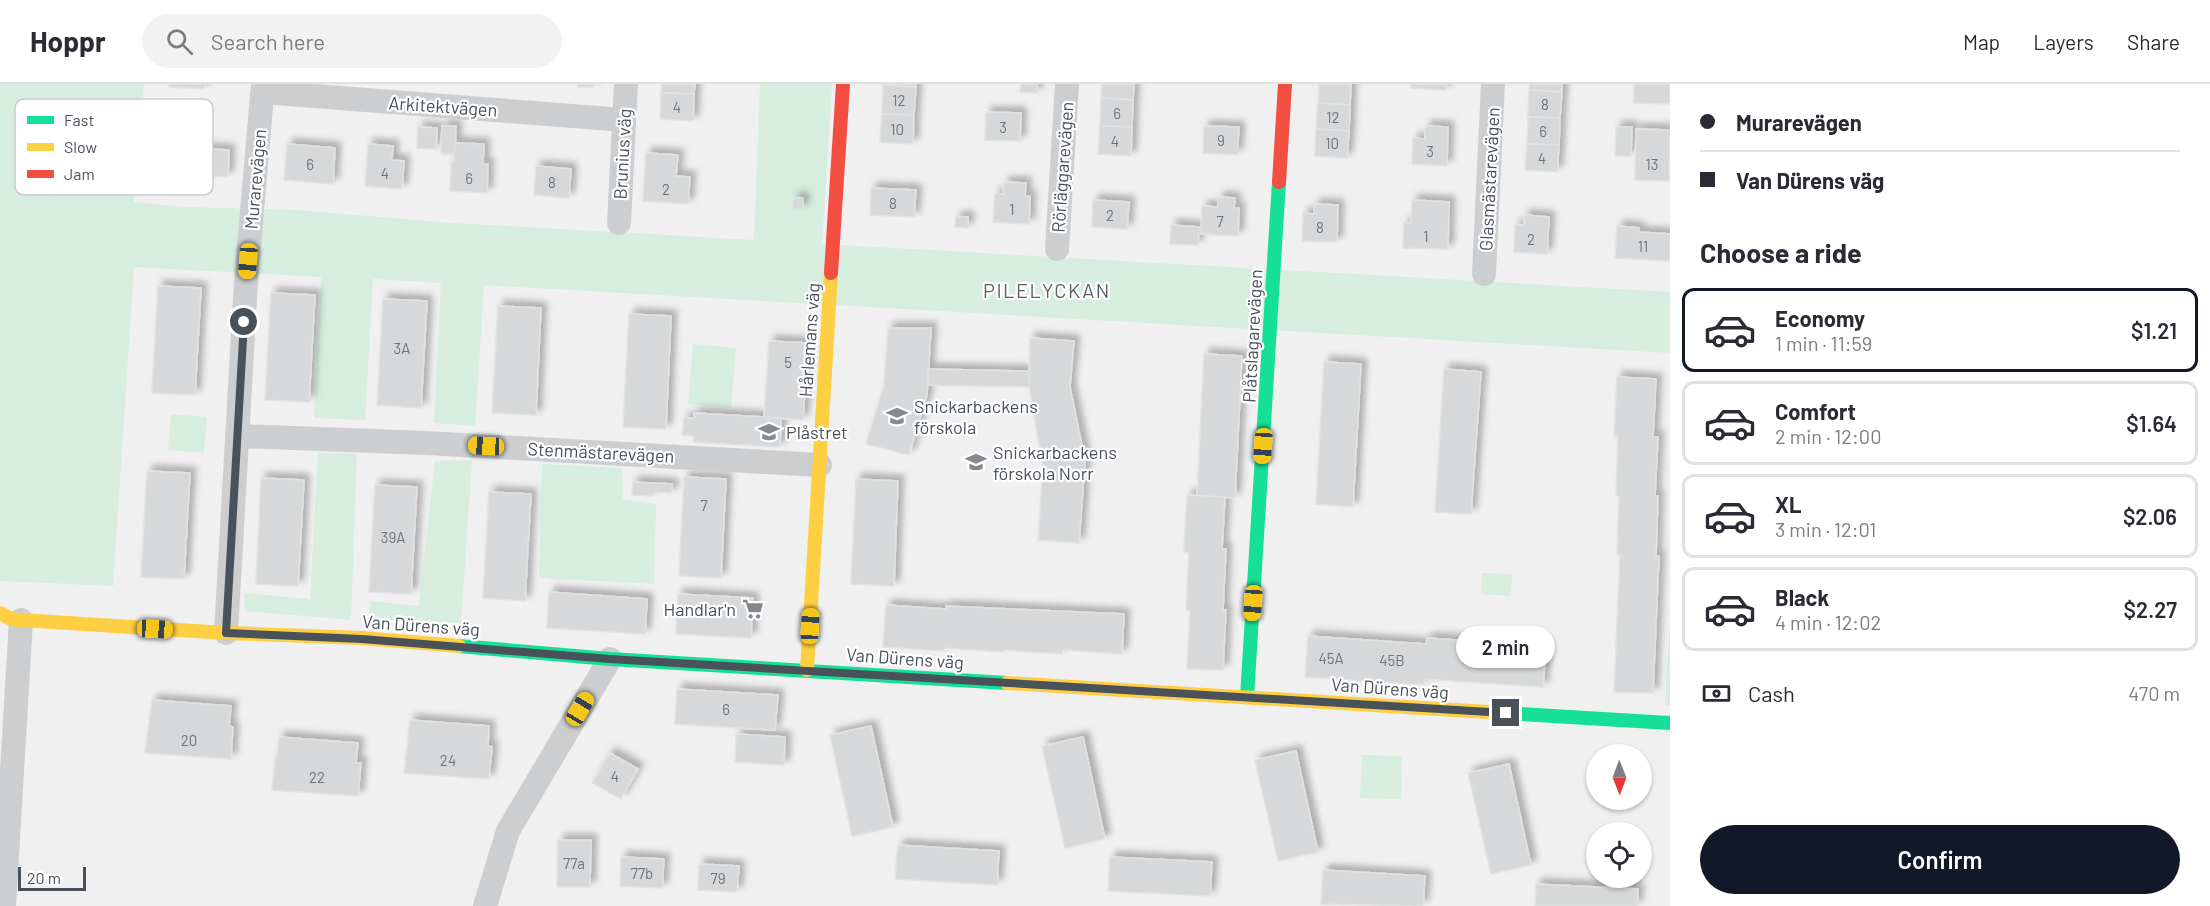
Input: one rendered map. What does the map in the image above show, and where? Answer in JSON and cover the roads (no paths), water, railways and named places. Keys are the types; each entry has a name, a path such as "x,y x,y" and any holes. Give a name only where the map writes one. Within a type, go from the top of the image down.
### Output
{"street":[{"name":"Brunius väg","path":"619,224 626,84"},
{"name":"Hårlemans väg","path":"807,670 843,84"},
{"name":"Rörläggarevägen","path":"1057,249 1067,84"},
{"name":"Plåtslagarevägen","path":"1247,697 1285,84"},
{"name":"Glasmästarevägen","path":"1484,274 1494,84"},
{"name":"Arkitektvägen","path":"263,88 624,120"},
{"name":"Murarevägen","path":"226,633 252,202 263,88"},
{"name":"Stenmästarevägen","path":"238,436 427,443 820,465"},
{"name":"Van Dürens väg","path":"17,618 226,633 385,640 610,659 1670,723"},
{"path":"4,906 17,618"},
{"path":"485,906 508,831 610,659"}],"place":[{"name":"Snickarbackens förskola","path":"897,416"},
{"name":"Plåstret","path":"769,432"},
{"name":"Snickarbackens förskola Norr","path":"976,462"},
{"name":"Handlar'n","path":"753,609"}],"district":[{"name":"PILELYCKAN","path":"1047,290"}]}
